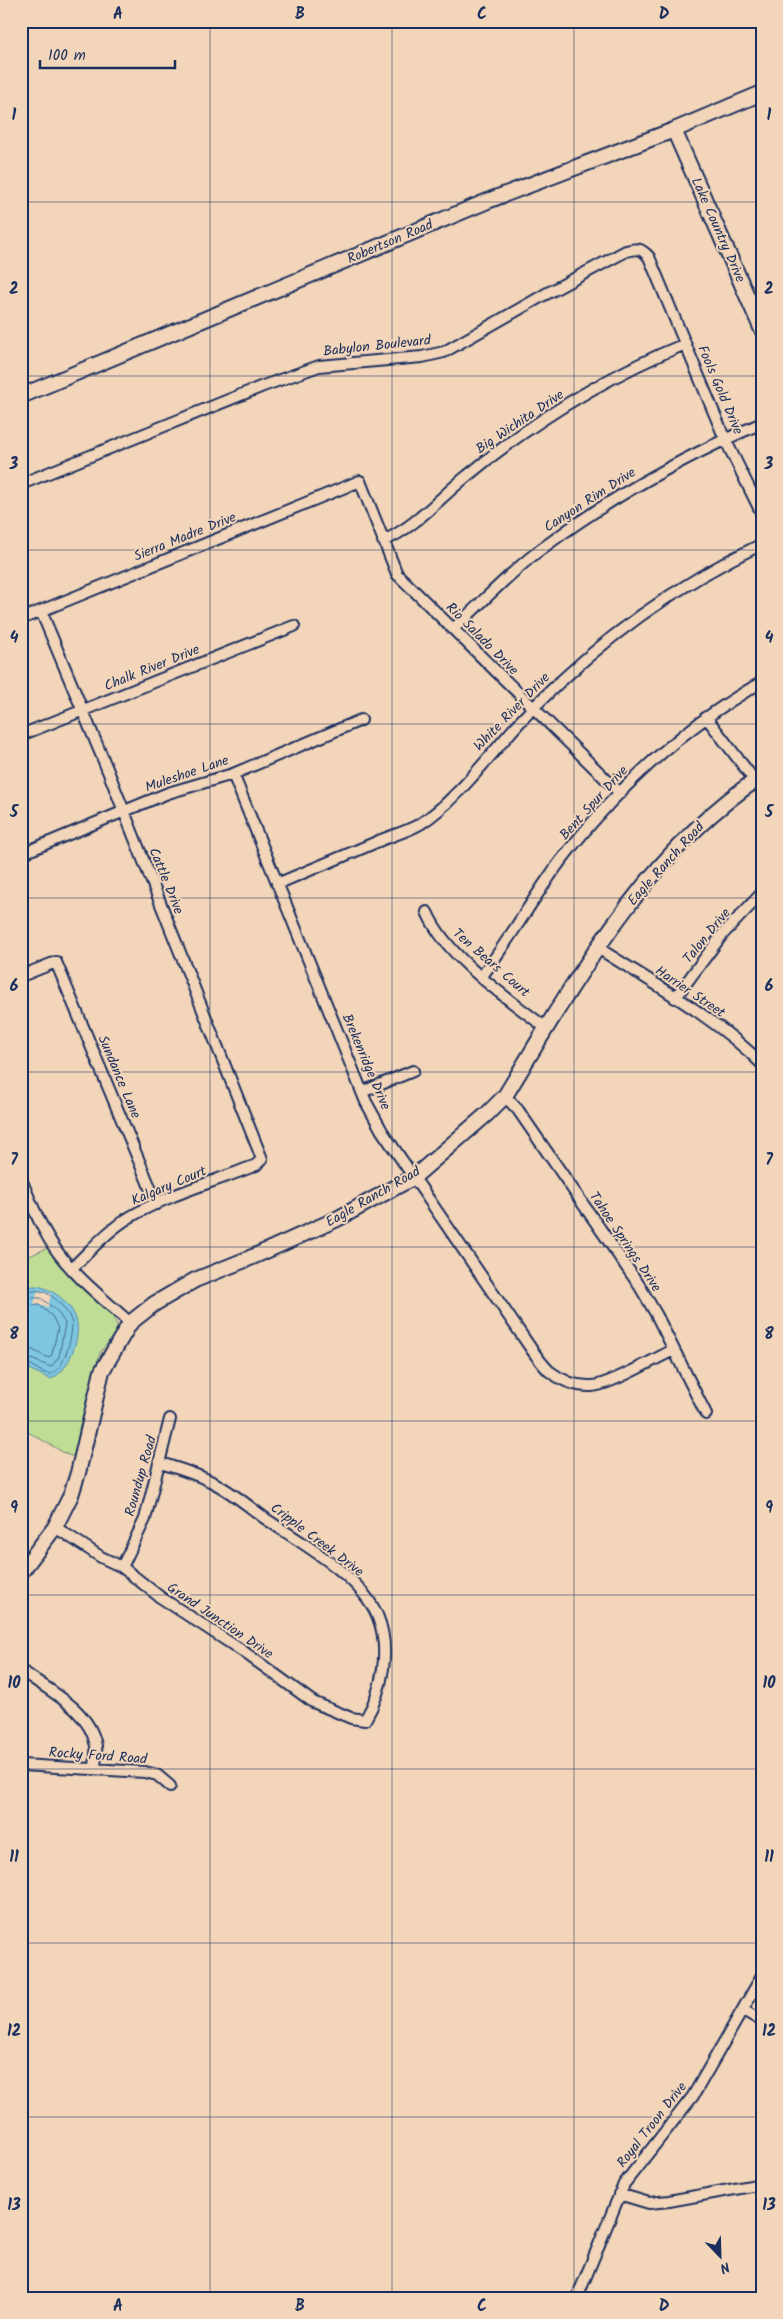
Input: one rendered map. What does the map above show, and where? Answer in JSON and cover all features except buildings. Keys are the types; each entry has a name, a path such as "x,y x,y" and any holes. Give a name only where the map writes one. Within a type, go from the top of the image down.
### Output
{"street":[{"name":"Robertson Road","path":"21,396 490,200 674,130 762,92"},
{"name":"Lake Country Drive","path":"674,130 762,330"},
{"name":"Babylon Boulevard","path":"21,484 263,386 319,366 422,357 444,352 626,251 637,248 643,250 656,275"},
{"name":"Fools Gold Drive","path":"656,275 725,439 762,514"},
{"name":"Big Wichita Drive","path":"383,541 398,534 466,476 558,410 617,376 686,344"},
{"name":"Canyon Rim Drive","path":"453,629 539,551 598,509 670,466 762,423"},
{"name":"Rio Salado Drive","path":"360,482 397,574 619,792"},
{"name":"Sierra Madre Drive","path":"21,619 360,482"},
{"name":"White River Drive","path":"277,884 419,824 446,803 532,708 584,659 632,621 728,560 762,544"},
{"name":"Cattle Drive","path":"41,611 262,1154 261,1161"},
{"name":"Chalk River Drive","path":"21,736 294,626"},
{"name":"Bent Spur Drive","path":"482,976 507,943 558,865 619,792 652,760 706,717 762,682"},
{"path":"706,717 759,782"},
{"name":"Muleshoe Lane","path":"21,854 168,793 233,774 361,720"},
{"name":"Brekenridge Drive","path":"233,774 362,1092 382,1131 532,1350 548,1370 563,1380 578,1385 594,1386 673,1350"},
{"name":"Eagle Ranch Road","path":"21,1572 55,1528 71,1495 102,1371 130,1323 154,1304 194,1280 250,1258 337,1219 414,1176 487,1114 504,1096 598,948 639,890 667,859 713,814 759,782"},
{"name":"Talon Drive","path":"675,998 722,935 762,893"},
{"name":"Ten Bears Court","path":"427,912 442,940 482,976 546,1028"},
{"name":"Harrier Street","path":"598,948 675,998 745,1047 762,1064"},
{"name":"Sundance Lane","path":"21,976 56,962 158,1204"},
{"path":"362,1092 413,1071"},
{"name":"Tahoe Springs Drive","path":"504,1096 518,1110 639,1285 656,1314 706,1414"},
{"name":"Kalgary Court","path":"72,1268 115,1228 158,1204 256,1165 261,1161"},
{"path":"21,1179 37,1217 59,1253 72,1268 130,1323"},
{"name":"Roundup Road","path":"122,1567 145,1519 170,1419"},
{"name":"Cripple Creek Drive","path":"160,1463 197,1475 224,1489 324,1559 364,1594 377,1615 384,1658 379,1690 367,1725"},
{"name":"Grand Junction Drive","path":"55,1528 101,1557 122,1567 160,1597 244,1652 313,1702 367,1725"},
{"path":"21,1672 75,1709 85,1719 96,1746 95,1769"},
{"name":"Rocky Ford Road","path":"21,1765 145,1772 156,1775 170,1786"},
{"name":"Royal Troon Drive","path":"577,2298 619,2194 630,2174 688,2104 762,1976"},
{"path":"743,2010 762,2021"},
{"path":"619,2194 649,2203 762,2184"}],"green space":[{"path":"47,1248 71,1278 99,1301 111,1314 118,1329 100,1353 79,1430 76,1457 68,1455 21,1428 21,1260"}],"water":[{"path":"35,1286 47,1289 60,1297 70,1307 76,1319 77,1335 72,1354 57,1376 50,1379 21,1365 21,1287"}],"pier":[{"path":"38,1290 51,1294 48,1307 34,1304"}]}
